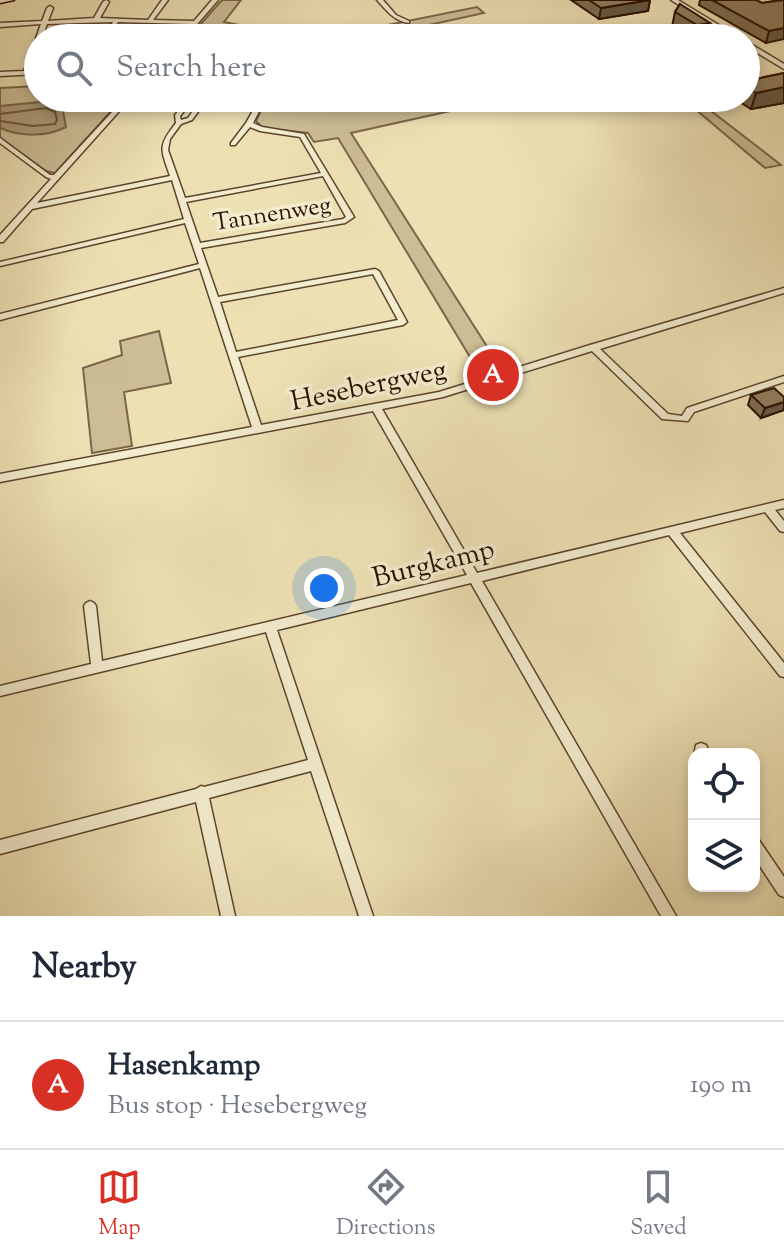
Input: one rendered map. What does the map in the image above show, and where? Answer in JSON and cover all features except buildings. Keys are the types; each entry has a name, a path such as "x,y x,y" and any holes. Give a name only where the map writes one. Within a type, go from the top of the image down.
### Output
{"main road":[{"path":"0,1 10,0"}],"street":[{"path":"150,21 165,0"},
{"path":"0,25 96,20 195,23 215,0"},
{"path":"380,0 394,16 407,22"},
{"path":"674,0 714,24"},
{"path":"96,20 106,2"},
{"path":"45,22 50,8"},
{"path":"115,24 117,20"},
{"path":"760,52 784,67"},
{"path":"0,74 24,72"},
{"path":"0,240 115,112"},
{"path":"180,112 177,116 179,123 165,145 173,178 258,430"},
{"path":"233,144 255,112"},
{"path":"249,124 260,129 302,135 325,174"},
{"path":"0,140 48,176 56,178"},
{"name":"Tannenweg","path":"182,201 325,174 350,217 345,221 197,246"},
{"path":"30,207 173,178"},
{"path":"0,264 188,220"},
{"path":"0,317 203,265"},
{"path":"215,300 375,271 403,322 233,355"},
{"name":"Hesebergweg","path":"0,478 458,391 784,290"},
{"path":"593,347 665,417 685,419 690,410 782,382"},
{"path":"376,407 669,916"},
{"name":"Burgkamp","path":"0,691 784,504"},
{"path":"767,508 784,528"},
{"path":"672,531 784,672"},
{"path":"90,606 97,667"},
{"path":"270,627 366,916"},
{"path":"0,847 315,764"},
{"path":"201,792 228,916"},
{"path":"760,854 784,890"}],"shaded area":[{"path":"222,0 241,0 224,22 234,24 201,24"},
{"path":"477,7 484,13 433,24 393,24"},
{"path":"24,87 24,112 110,112 55,173 46,171 0,138 0,88"},
{"path":"260,112 446,112 351,133 502,370 482,377 338,138 314,142 308,133 263,128 256,121"},
{"path":"699,112 713,112 781,165 765,168"},
{"path":"159,331 171,383 124,392 132,446 92,453 83,368 122,355 120,341"}],"water":[{"path":"24,104 24,112 63,112 66,127 33,135 0,128 0,106"}],"place":[{"name":"Hasenkamp","path":"493,375"}]}
